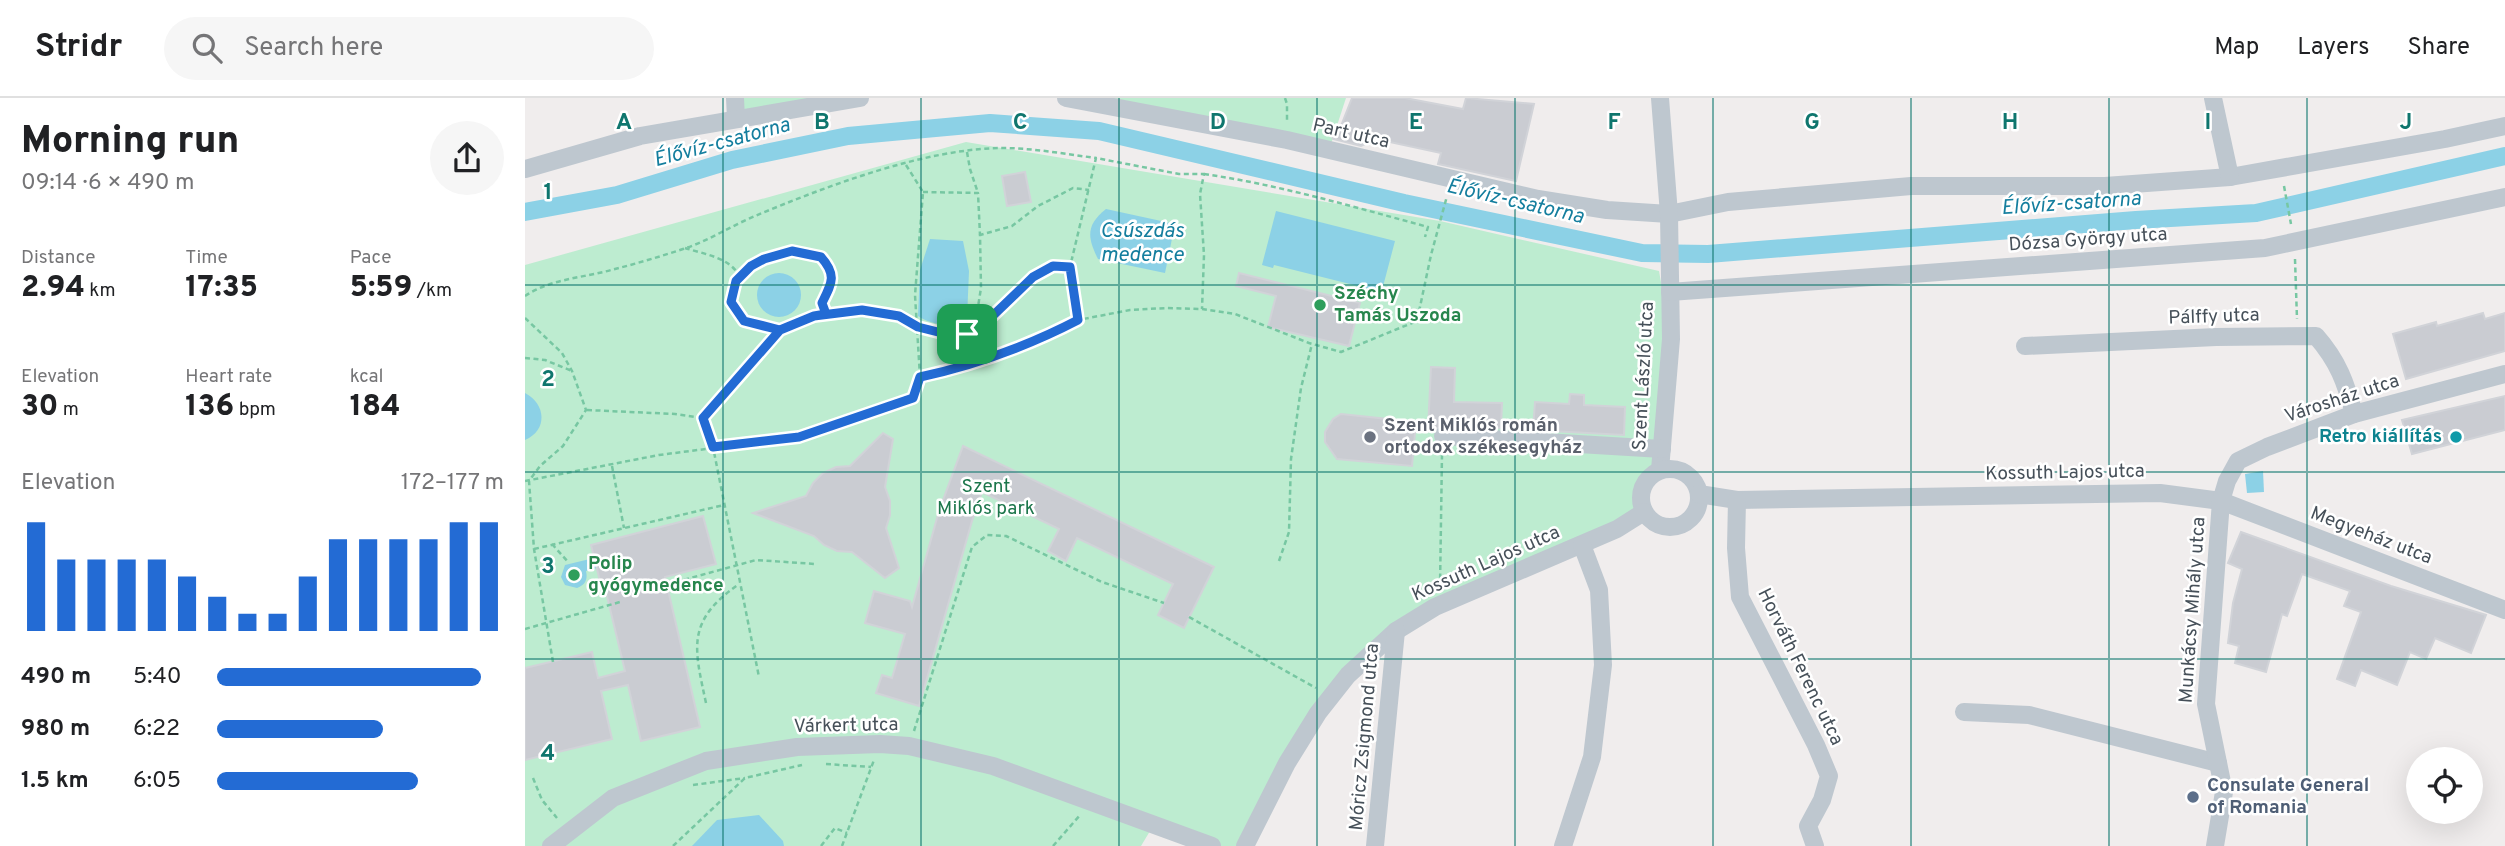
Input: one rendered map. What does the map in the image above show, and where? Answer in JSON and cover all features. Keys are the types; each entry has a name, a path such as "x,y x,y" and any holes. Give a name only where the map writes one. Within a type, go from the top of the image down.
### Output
{"street":[{"path":"735,98 736,119"},
{"path":"525,169 640,136 860,98"},
{"name":"Part utca","path":"1066,98 1287,140 1538,199 1669,219"},
{"path":"1660,98 1669,219 1728,202 1911,186 2105,187 2230,177 2505,126"},
{"path":"2213,98 2230,177"},
{"name":"Dózsa György utca","path":"1670,289 2265,248 2505,197"},
{"name":"Szent László utca","path":"1660,470 1671,339 1669,219"},
{"name":"Pálffy utca","path":"2025,346 2216,337 2316,336 2328,350 2347,383 2354,414"},
{"name":"Városház utca","path":"2221,501 2227,481 2238,461 2267,447 2354,414 2505,374"},
{"path":"1443,436 1662,449"},
{"path":"1670,468 1681,471 1696,484 1699,494 1695,514 1679,526 1669,528 1659,526 1644,512 1640,503 1640,492 1644,483 1660,470 1670,468"},
{"name":"Kossuth Lajos utca","path":"1699,494 1737,500 2160,493 2221,501"},
{"name":"Horváth Ferenc utca","path":"1737,500 1736,548 1740,597 1816,745 1829,776 1822,800 1808,826 1815,846"},
{"name":"Megyeház utca","path":"2221,501 2505,610"},
{"name":"Munkácsy Mihály utca","path":"2215,846 2224,793 2206,704 2221,501"},
{"name":"Kossuth Lajos utca","path":"1245,846 1287,763 1318,713 1348,676 1396,631 1439,605 1582,545 1617,529 1644,512"},
{"path":"1563,846 1592,757 1602,665 1599,590 1582,545"},
{"name":"Móricz Zsigmond utca","path":"1375,846 1396,631"},
{"path":"1964,712 2029,715 2218,763"},
{"name":"Várkert utca","path":"551,846 613,798 706,761 797,747 880,744 909,746 993,766 1212,846"}],"path":[{"path":"1285,98 1287,140"},
{"path":"525,296 540,286 611,270 685,248 755,216 842,183 906,164 967,151 1031,149 1179,174 1239,179 1428,227 1425,237"},
{"path":"960,369 966,337 977,313 981,288 978,193 969,169 967,151"},
{"path":"1078,320 1070,267 1096,159"},
{"path":"527,481 713,447 799,437 913,398 920,377 915,295 923,192 906,164"},
{"path":"2281,168 2294,242 2298,336"},
{"path":"1202,309 1204,255 1200,194 1204,174"},
{"path":"980,236 1012,226 1038,206 1073,188 1089,190"},
{"path":"923,192 978,193"},
{"path":"920,377 960,369 1037,341 1078,320 1130,310 1202,309 1235,314 1312,344 1341,352 1417,321 1445,205"},
{"path":"685,248 727,263 736,268 739,276"},
{"path":"780,330 744,321 731,302 732,291 739,276 751,266 778,254 792,251 821,257 831,272 831,284 822,303 826,314"},
{"path":"703,418 780,330 814,316 862,310 899,316 918,327 966,337 978,330 1033,277 1053,266 1070,267"},
{"path":"525,318 562,353 572,371 586,410"},
{"path":"1279,561 1289,532 1291,459 1301,388 1312,344"},
{"path":"525,358 545,360 572,371"},
{"path":"586,410 703,418"},
{"path":"553,662 534,549 527,481 563,446 586,410"},
{"path":"703,418 713,447 759,677"},
{"path":"1439,605 1443,436"},
{"path":"612,464 624,527"},
{"path":"534,549 724,505"},
{"path":"909,746 972,547 987,535 1006,536 1102,582 1164,603"},
{"path":"552,544 569,563"},
{"path":"676,582 756,560 815,564"},
{"path":"706,703 697,659 697,635 707,613 723,595 739,584"},
{"path":"525,629 620,602"},
{"path":"1189,617 1331,696"},
{"path":"693,785 745,778 811,763"},
{"path":"823,764 871,767 842,846"},
{"path":"533,778 542,800 569,831"},
{"path":"673,846 745,778"},
{"path":"1053,846 1091,803"},
{"path":"821,846 835,828 847,833"}],"green space":[{"path":"735,98 860,98 736,119"},
{"path":"1066,98 1346,98 1329,150"},
{"name":"Szent Miklós park","path":"966,142 1440,221 1659,271 1671,339 1660,470 1651,475 1641,492 1644,512 1435,607 1348,675 1245,846 1212,846 1153,826 1141,846 525,846 525,265"}],"water":[{"name":"Csúszdás medence","path":"1106,209 1175,224 1165,273 1098,259 1090,232 1095,220"},
{"path":"1276,211 1395,241 1381,294 1274,265 1273,268 1262,265"},
{"path":"930,239 963,241 969,271 967,318 961,321 942,324 918,316 920,270"},
{"path":"779,273 795,279 801,295 795,311 779,317 763,311 757,295 763,279"},
{"path":"525,393 537,404 541,424 532,436 525,440"},
{"path":"2263,471 2264,492 2247,493 2245,474"},
{"name":"Polip gyógymedence","path":"594,558 597,568 586,571 584,584 577,588 565,585 561,577 565,565"},
{"path":"759,815 783,841 784,846 692,846 717,820"}],"building":[{"path":"1352,98 1405,98 1463,109 1466,98 1534,104 1516,181 1438,164 1441,153 1376,139 1361,146 1333,139 1330,133 1339,131"},
{"path":"1025,172 1031,202 1007,206 1002,176"},
{"name":"Széchy Tamás Uszoda","path":"1239,273 1360,303 1349,346 1268,327 1276,296 1236,286"},
{"path":"2483,313 2485,319 2505,313 2505,351 2406,379 2393,334 2436,322 2437,326"},
{"path":"1431,367 1455,368 1454,402 1502,403 1501,428 1444,425 1433,431 1428,430"},
{"path":"1570,394 1584,395 1584,405 1625,407 1624,435 1533,430 1535,402 1569,404"},
{"path":"2505,396 2505,430 2412,454 2402,420"},
{"name":"Szent Miklós román ortodox székesegyház","path":"1341,414 1416,422 1412,466 1337,459 1325,442 1325,432 1333,419"},
{"path":"883,433 893,439 885,487 890,501 886,528 899,568 885,578 852,552 837,551 814,536 753,513 806,496 823,473 836,467 850,466"},
{"path":"963,446 1214,567 1184,628 1158,615 1173,584 1077,538 1066,561 1048,551 1059,529 982,492 919,706 876,693 882,675 892,678 905,634 865,623 874,591 910,601 912,607 939,511"},
{"path":"703,516 716,564 665,577 700,727 641,741 628,685 601,691 612,739 525,760 525,668 592,652 598,678 625,671 606,592 603,593 591,545"},
{"path":"2241,532 2391,586 2486,615 2471,653 2435,638 2426,659 2410,652 2397,685 2361,670 2355,686 2337,679 2361,612 2344,606 2350,591 2302,574 2287,616 2282,614 2266,672 2235,663 2239,646 2228,643 2233,603 2242,569 2228,563"}],"waterway":[{"name":"Élővíz-csatorna","path":"525,212 617,195 732,160 848,136 990,123 1099,131 1404,203 1642,253 1708,254 2256,213 2505,156"}],"place":[{"name":"Széchy Tamás Uszoda","path":"1320,305"},
{"name":"Szent Miklós román ortodox székesegyház","path":"1370,437"},
{"name":"Retro kiállítás","path":"2456,437"},
{"name":"Polip gyógymedence","path":"574,575"},
{"name":"Consulate General of Romania","path":"2193,797"}],"route":[{"path":"967,334 966,339 918,327 899,316 862,310 814,316 780,330 744,321 731,302 732,291 742,273 764,259 792,251 821,257 831,272 831,284 822,303 826,314 814,316 780,330 703,418 713,447 799,437 913,398 920,377 960,369 1037,341 1078,320 1070,267 1053,266 1033,277 978,330 967,334"}]}
